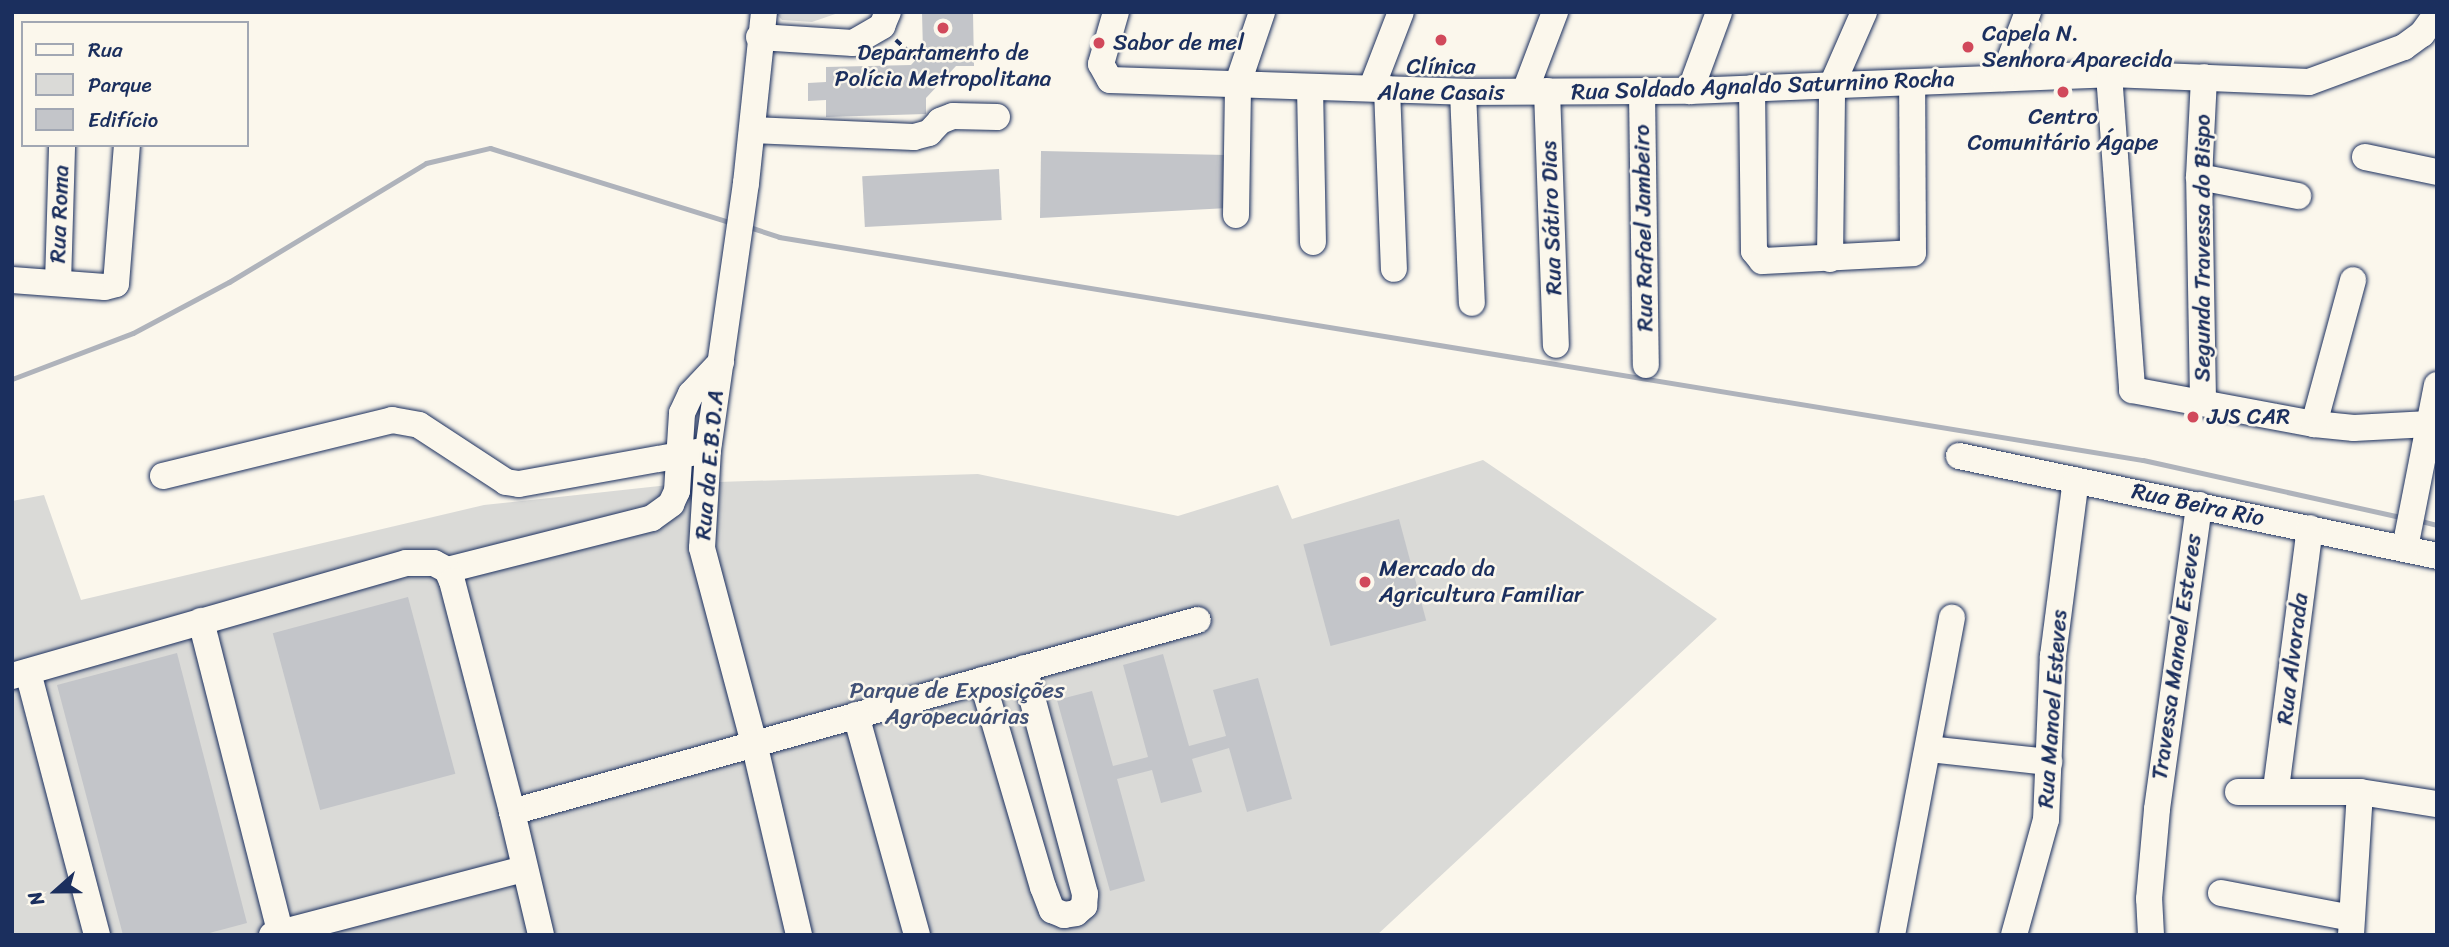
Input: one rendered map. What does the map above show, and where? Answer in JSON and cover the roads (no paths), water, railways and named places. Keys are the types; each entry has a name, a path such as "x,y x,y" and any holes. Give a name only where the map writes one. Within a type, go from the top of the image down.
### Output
{"street":[{"name":"Rua Soldado Agnaldo Saturnino Rocha","path":"1116,12 1101,64 1110,80 1463,92 1642,92 2109,74 2204,77 2264,83 2309,82 2404,47 2422,34 2437,13"},
{"path":"1236,215 1238,83 1262,12"},
{"path":"1394,269 1380,88 1401,12"},
{"path":"1536,91 1555,12"},
{"path":"1690,90 1719,12"},
{"path":"1830,259 1832,85 1864,12"},
{"path":"2003,78 2028,12"},
{"path":"762,24 853,44 879,17"},
{"name":"Rua da E.B.D.A","path":"762,24 746,183 708,450 704,563 754,743 799,935"},
{"path":"2109,74 2132,390 2203,400"},
{"name":"Segunda Travessa do Bispo","path":"2204,77 2199,177 2203,400 2314,424 2354,428 2428,424"},
{"path":"1752,88 1754,251 1762,261 1830,259 1908,256 1915,245 1912,83"},
{"path":"1310,87 1313,242"},
{"name":"Rua Sátiro Dias","path":"1536,91 1556,345"},
{"path":"1463,92 1472,303"},
{"name":"Rua Rafael Jambeiro","path":"1642,92 1646,365"},
{"path":"752,130 915,136 929,133 940,121 953,116 997,117"},
{"name":"Rua Roma","path":"58,283 62,147"},
{"path":"12,280 105,288 118,281 127,147"},
{"path":"2365,157 2437,172"},
{"path":"2199,177 2298,196"},
{"path":"2314,424 2353,280"},
{"path":"97,935 20,674 406,563 434,563 447,570 652,518 671,504 677,491 677,456 682,413 691,394 721,362"},
{"path":"2409,532 2437,385"},
{"path":"163,476 392,420 419,425 506,482 519,484 708,450"},
{"name":"Rua Beira Rio","path":"1959,456 2310,528 2409,532 2437,556"},
{"name":"Rua Manoel Esteves","path":"2014,935 2027,880 2043,836 2053,656 2076,480"},
{"name":"Travessa Manoel Esteves","path":"2151,935 2148,899 2157,809 2199,505"},
{"name":"Rua Alvorada","path":"2276,789 2310,528"},
{"path":"447,570 512,812 541,935"},
{"path":"1892,935 1952,618"},
{"path":"512,812 1198,620"},
{"path":"201,621 277,934 524,869"},
{"path":"982,680 1043,887 1052,909 1064,915 1076,913 1084,906 1085,894 1024,668"},
{"path":"856,715 918,935"},
{"path":"1929,749 2049,762"},
{"path":"2238,792 2276,789 2360,792 2437,804"},
{"path":"2221,893 2352,926 2360,792"}],"waterway":[{"path":"12,379 133,333 229,282 426,163 490,148 733,223"},
{"path":"746,226 779,237 2143,460 2404,518"},
{"path":"2417,520 2437,525"}],"place":[{"name":"Departamento de Polícia Metropolitana","path":"943,28"},
{"name":"Clínica Alane Casais","path":"1441,40"},
{"name":"Sabor de mel","path":"1099,43"},
{"name":"Capela N. Senhora Aparecida","path":"1968,47"},
{"name":"Centro Comunitário Ágape","path":"2063,92"},
{"name":"JJS CAR","path":"2193,417"},
{"name":"Mercado da Agricultura Familiar","path":"1365,582"}],"park label":[{"name":"Parque de Exposições Agropecuárias","path":"957,704"}]}
